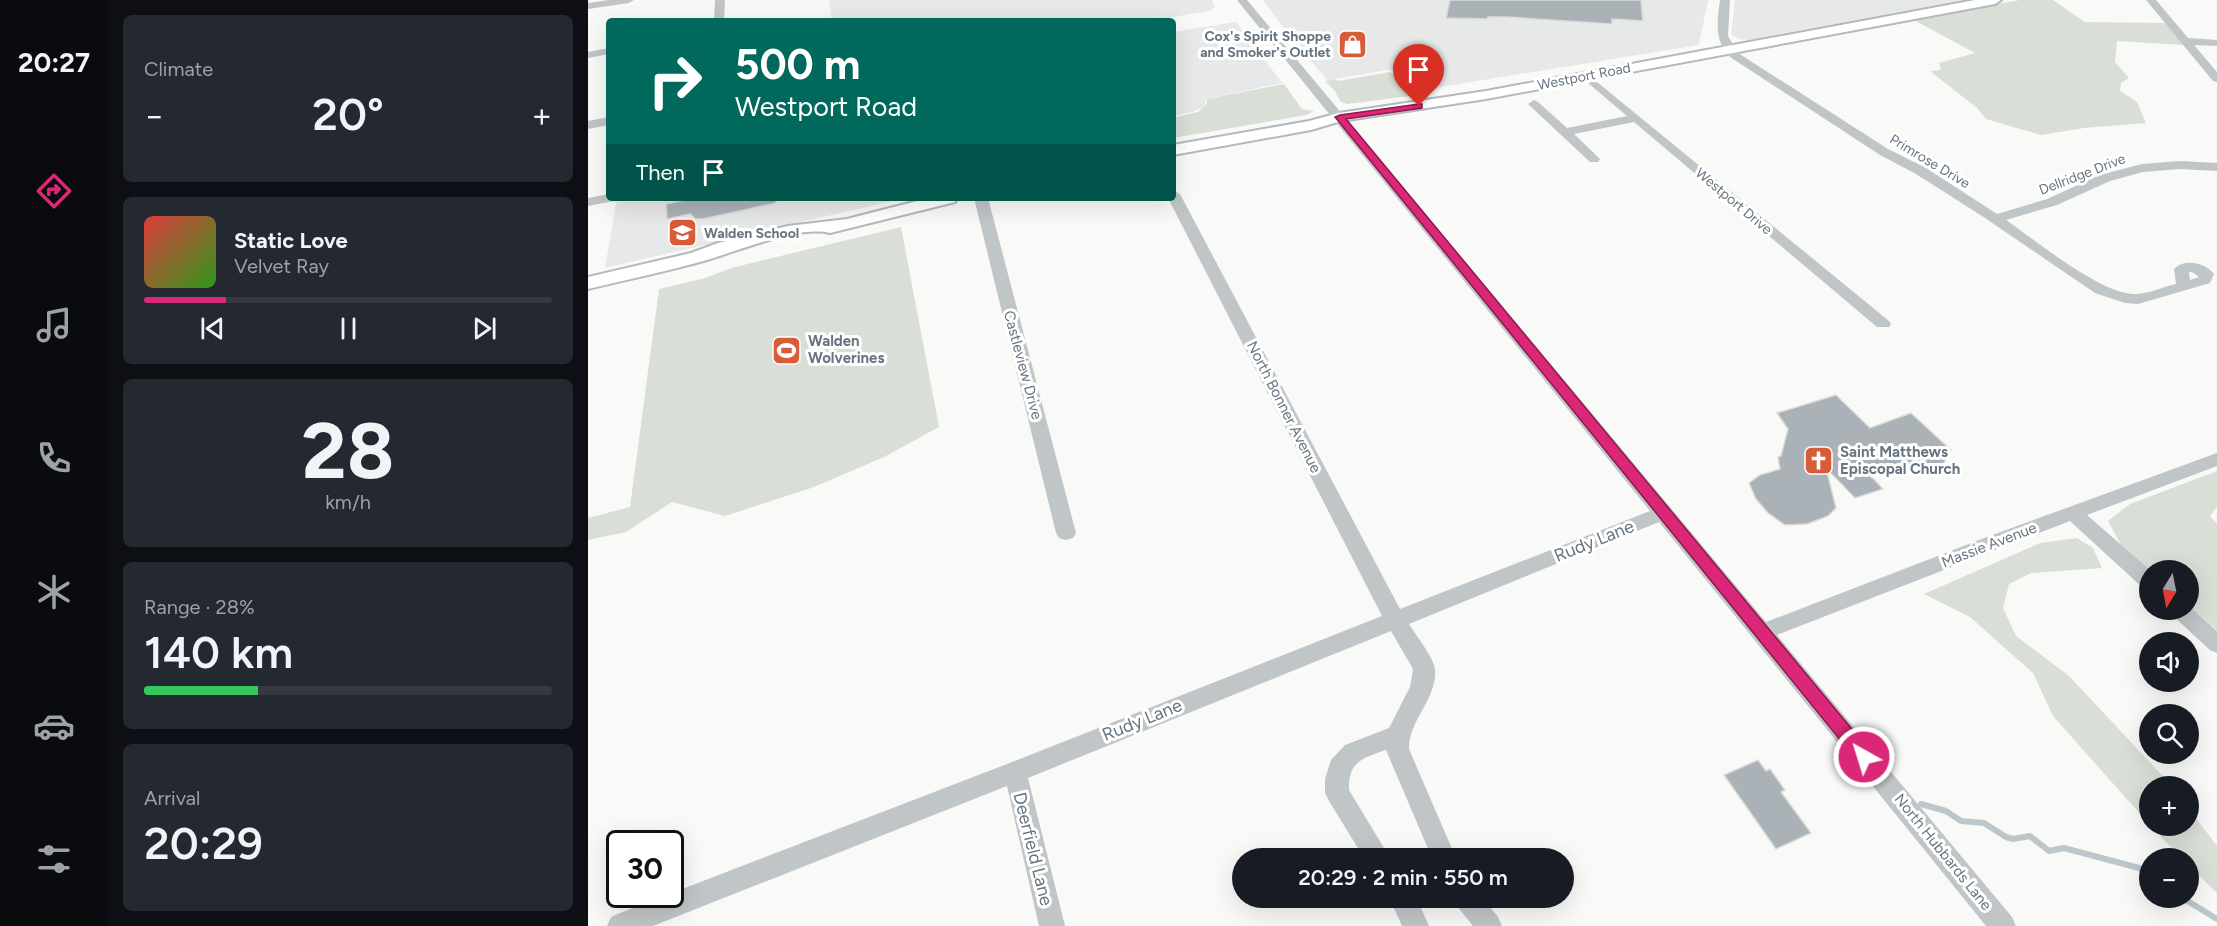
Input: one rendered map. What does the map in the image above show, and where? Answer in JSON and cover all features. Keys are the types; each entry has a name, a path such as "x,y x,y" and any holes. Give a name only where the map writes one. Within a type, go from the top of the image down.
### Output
{"main road":[{"name":"Westport Road","path":"1176,149 1311,125 1340,117 1429,105 1995,0"},
{"path":"1722,35 1734,40 1761,42"},
{"path":"588,283 697,257 730,255 804,237 844,223 936,201"}],"street":[{"path":"588,6 629,0"},
{"path":"719,18 720,0"},
{"name":"North Hubbards Lane","path":"1242,0 2003,926"},
{"path":"1725,0 1722,35 1723,42 1728,48"},
{"path":"2151,0 2217,79"},
{"path":"2186,41 2217,43"},
{"name":"Primrose Drive","path":"1728,48 1750,66 1884,152 1921,171 2093,286 2119,297 2138,299 2184,287"},
{"path":"588,55 606,52"},
{"name":"Westport Drive","path":"1586,76 1883,324"},
{"path":"1534,104 1594,159"},
{"path":"1565,132 1635,118"},
{"path":"588,125 606,122"},
{"name":"Dellridge Drive","path":"1995,219 2052,202 2105,178 2132,170 2158,165 2217,167"},
{"path":"588,202 606,199"},
{"name":"North Bonner Avenue","path":"1176,200 1395,620 1424,668 1421,687 1397,736"},
{"name":"Castleview Drive","path":"982,201 1066,532"},
{"name":"Massie Avenue","path":"1762,632 2217,459"},
{"name":"Rudy Lane","path":"620,926 659,919 1015,772 1663,513"},
{"path":"2073,513 2139,572"},
{"path":"2191,620 2217,644"},
{"path":"1372,848 1337,793 1336,780 1339,766 1345,757 1397,736 1397,749 1440,848"},
{"name":"Deerfield Lane","path":"1015,772 1052,926"},
{"path":"1407,908 1416,926"},
{"path":"1474,908 1488,926"}],"shaded area":[{"path":"829,0 1212,0 1215,7 1209,11 1168,18 832,18"},
{"path":"1263,0 1708,0 1699,45 1434,88 1399,68 1327,80 1290,37"},
{"path":"1735,0 1966,0 1970,2 1756,41 1739,39 1731,35"},
{"path":"2020,0 2053,0 2085,22 2165,23 2184,45 2117,41 2115,62 2129,78 2121,83 2120,91 2137,102 2146,123 2084,128 2041,135 1986,119 1977,108 1930,71 1941,70 1939,63 1975,53 1912,19"},
{"path":"1236,22 1282,83 1206,99 1205,106 1193,112 1176,115 1176,32"},
{"path":"1390,72 1409,89 1410,96 1347,104 1340,101 1335,91 1325,81 1334,79 1338,81"},
{"path":"1284,84 1302,109 1314,111 1306,115 1176,137 1176,117 1198,112 1207,104 1207,99"},
{"name":"Walden School","path":"616,201 892,201 605,268"},
{"name":"Walden Wolverines","path":"901,227 939,427 884,457 814,487 725,516 672,502 626,532 588,540 588,518 630,507 659,289 705,278 731,268"},
{"path":"2217,471 2217,507 2210,516 2217,524 2217,630 2199,615 2199,560 2139,560 2139,562 2125,552 2108,521 2130,504"},
{"path":"2077,538 2093,548 2102,568 2031,573 2009,584 2003,608 2016,636 2069,676 2139,751 2139,764 2151,764 2163,776 2139,776 2139,813 2053,716 2033,673 1970,617 1924,594 2040,543"},
{"path":"2199,822 2217,846 2217,893 2199,876 2199,848 2172,848 2160,836 2199,836"}],"building":[{"path":"1450,0 1641,0 1643,21 1612,19 1612,24 1507,17 1446,18"},
{"name":"Walden School","path":"680,201 776,201 776,203 703,219 696,219 690,214 667,219 666,204"},
{"name":"Saint Matthews Episcopal Church","path":"1836,395 1870,428 1911,413 1951,450 1940,470 1920,477 1914,471 1863,468 1883,489 1855,498 1826,468 1836,508 1828,516 1807,524 1785,525 1768,513 1756,499 1749,483 1760,475 1780,469 1778,457 1781,456 1788,429 1777,413"},
{"path":"1758,760 1766,771 1770,769 1785,790 1781,792 1811,833 1776,849 1724,775"}],"waterway":[{"path":"1921,804 1946,811 1961,821 1984,823 2006,837 2013,839 2030,836 2049,851 2064,848 2139,868"},
{"path":"2199,908 2217,919"}],"place":[{"name":"Cox's Spirit Shoppe and Smoker's Outlet","path":"1352,44"},
{"name":"Walden School","path":"683,233"},
{"name":"Walden Wolverines","path":"787,350"},
{"name":"Saint Matthews Episcopal Church","path":"1819,461"}],"route":[{"path":"1419,106 1340,117 1864,757"}]}
